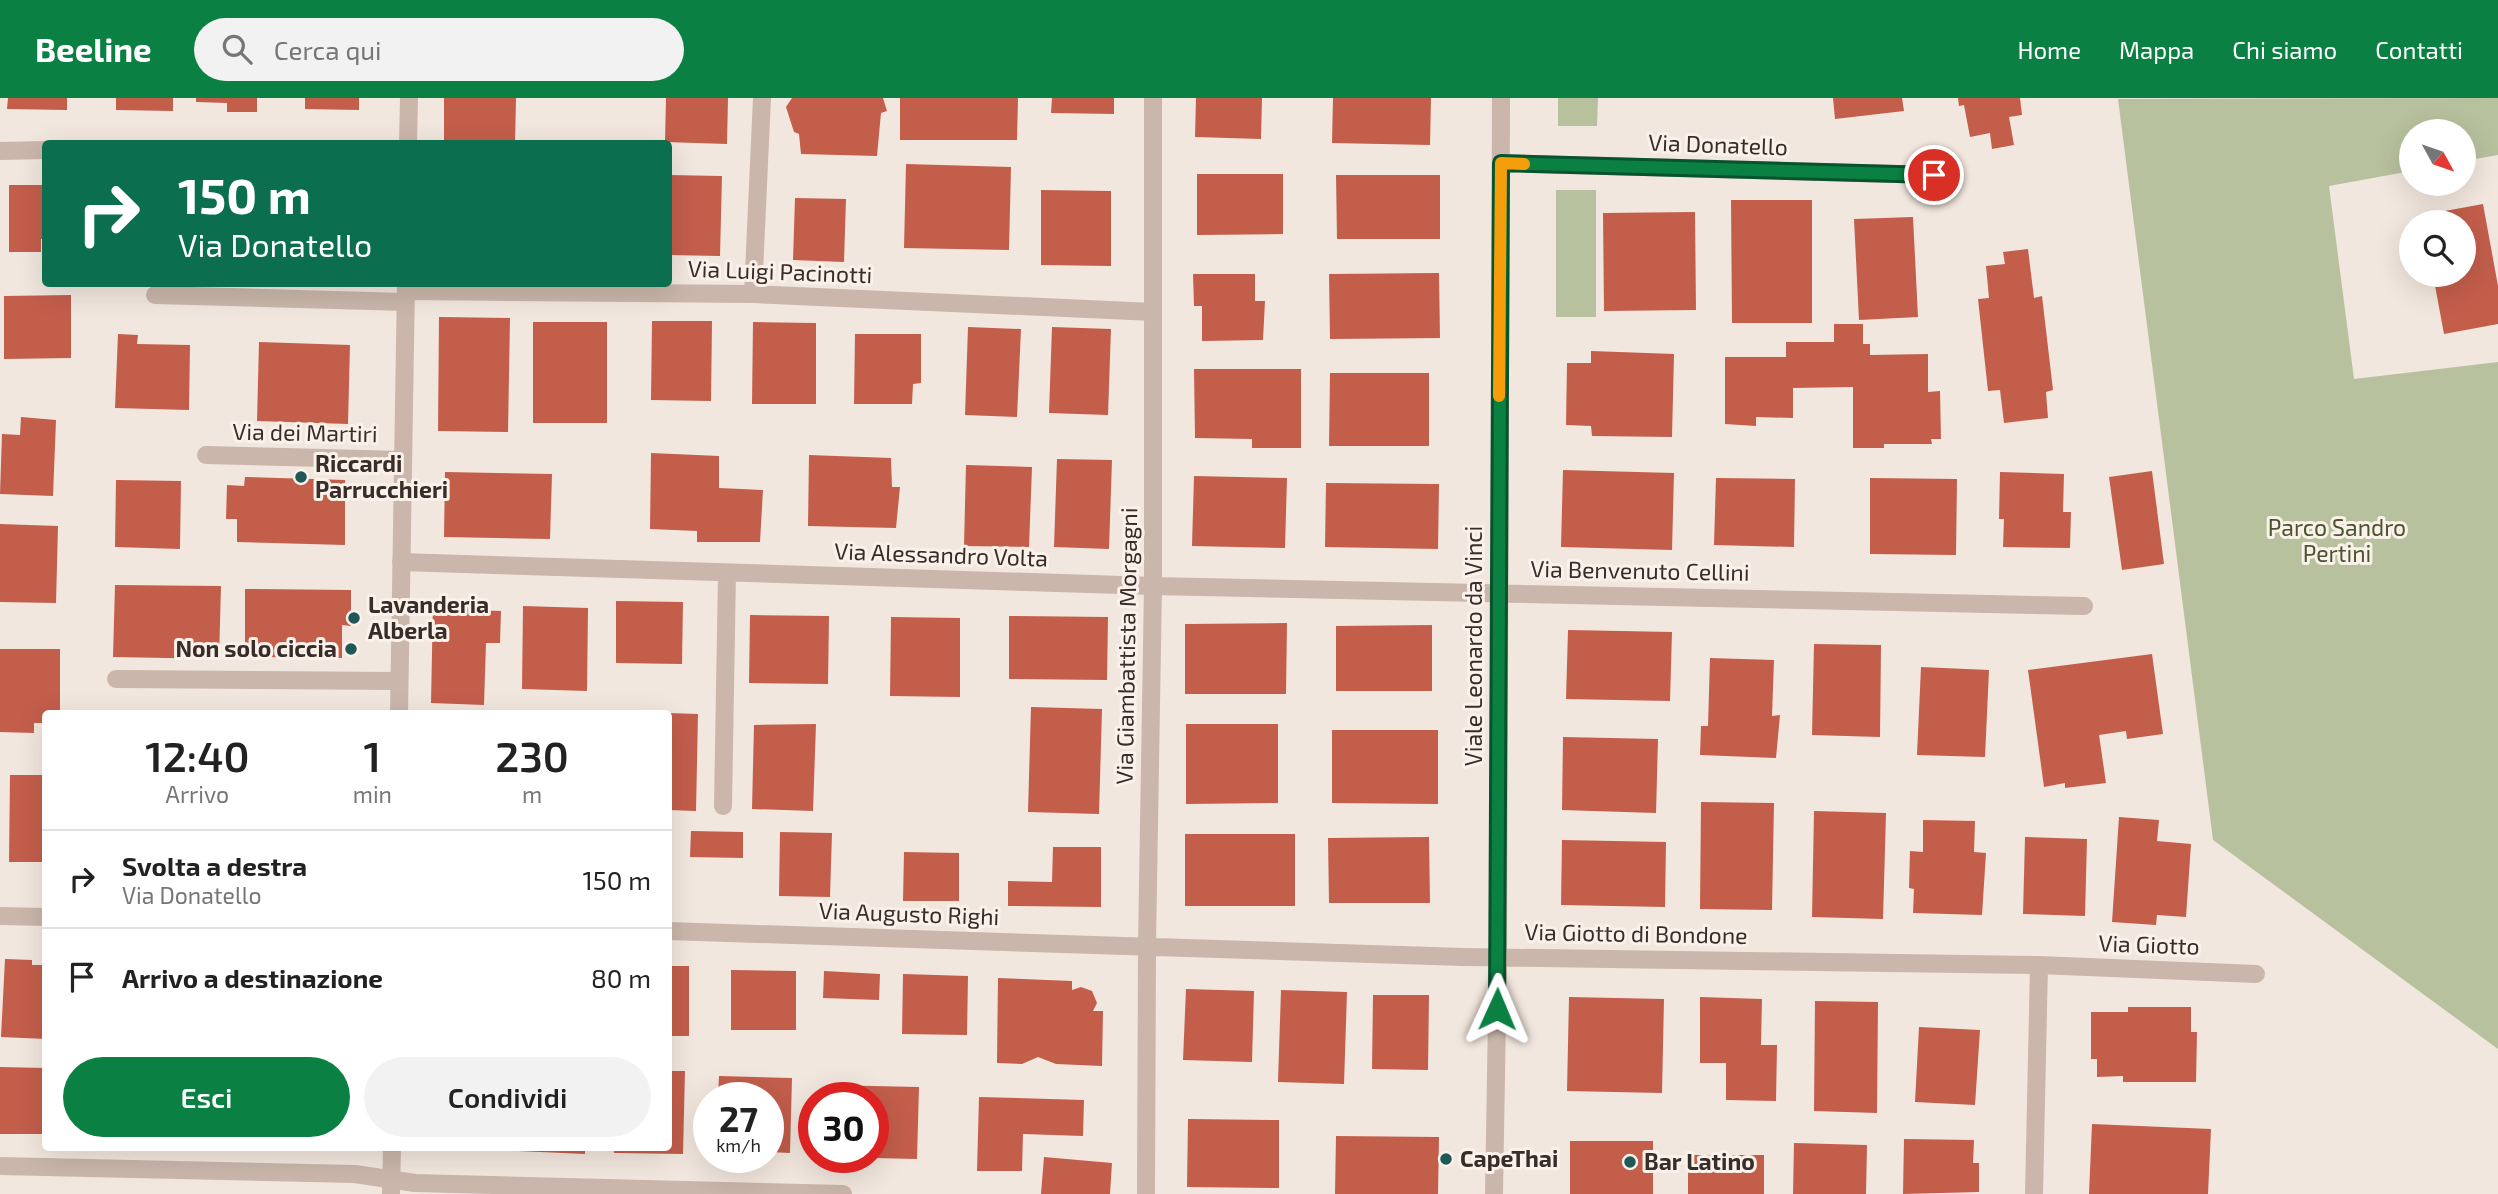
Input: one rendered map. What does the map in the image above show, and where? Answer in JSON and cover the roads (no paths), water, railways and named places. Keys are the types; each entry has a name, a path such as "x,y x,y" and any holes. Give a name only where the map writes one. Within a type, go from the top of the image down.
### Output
{"street":[{"path":"408,140 409,98"},
{"path":"753,294 762,98"},
{"name":"Via Giambattista Morgagni","path":"1146,1194 1153,586 1153,98"},
{"name":"Viale Leonardo da Vinci","path":"1494,1194 1498,957 1501,98"},
{"path":"0,151 42,150"},
{"name":"Via Donatello","path":"1501,163 1934,175"},
{"path":"155,295 405,292"},
{"name":"Via Luigi Pacinotti","path":"405,292 753,294 1153,312"},
{"name":"Via dei Martiri","path":"399,710 405,292"},
{"name":"Via dei Martiri","path":"206,455 403,460"},
{"name":"Via Alessandro Volta","path":"401,562 1153,586"},
{"path":"723,806 727,573"},
{"name":"Via Benvenuto Cellini","path":"1153,586 2084,606"},
{"path":"116,679 399,681"},
{"path":"0,916 42,917"},
{"name":"Via Augusto Righi","path":"672,931 1147,945"},
{"name":"Via Giotto di Bondone","path":"1147,945 1498,957 2039,965"},
{"path":"2034,1194 2039,965"},
{"name":"Via Giotto","path":"2039,965 2256,974"},
{"path":"391,1151 391,1187"},
{"path":"0,1166 355,1174 391,1187 415,1183 843,1194"}],"place":[{"name":"Riccardi Parrucchieri","path":"301,477"},
{"name":"Lavanderia Alberla","path":"354,618"},
{"name":"Non solo ciccia","path":"351,649"},
{"name":"CapeThai","path":"1446,1159"},
{"name":"Bar Latino","path":"1630,1162"}],"park label":[{"name":"Parco Sandro Pertini","path":"2337,541"}]}
